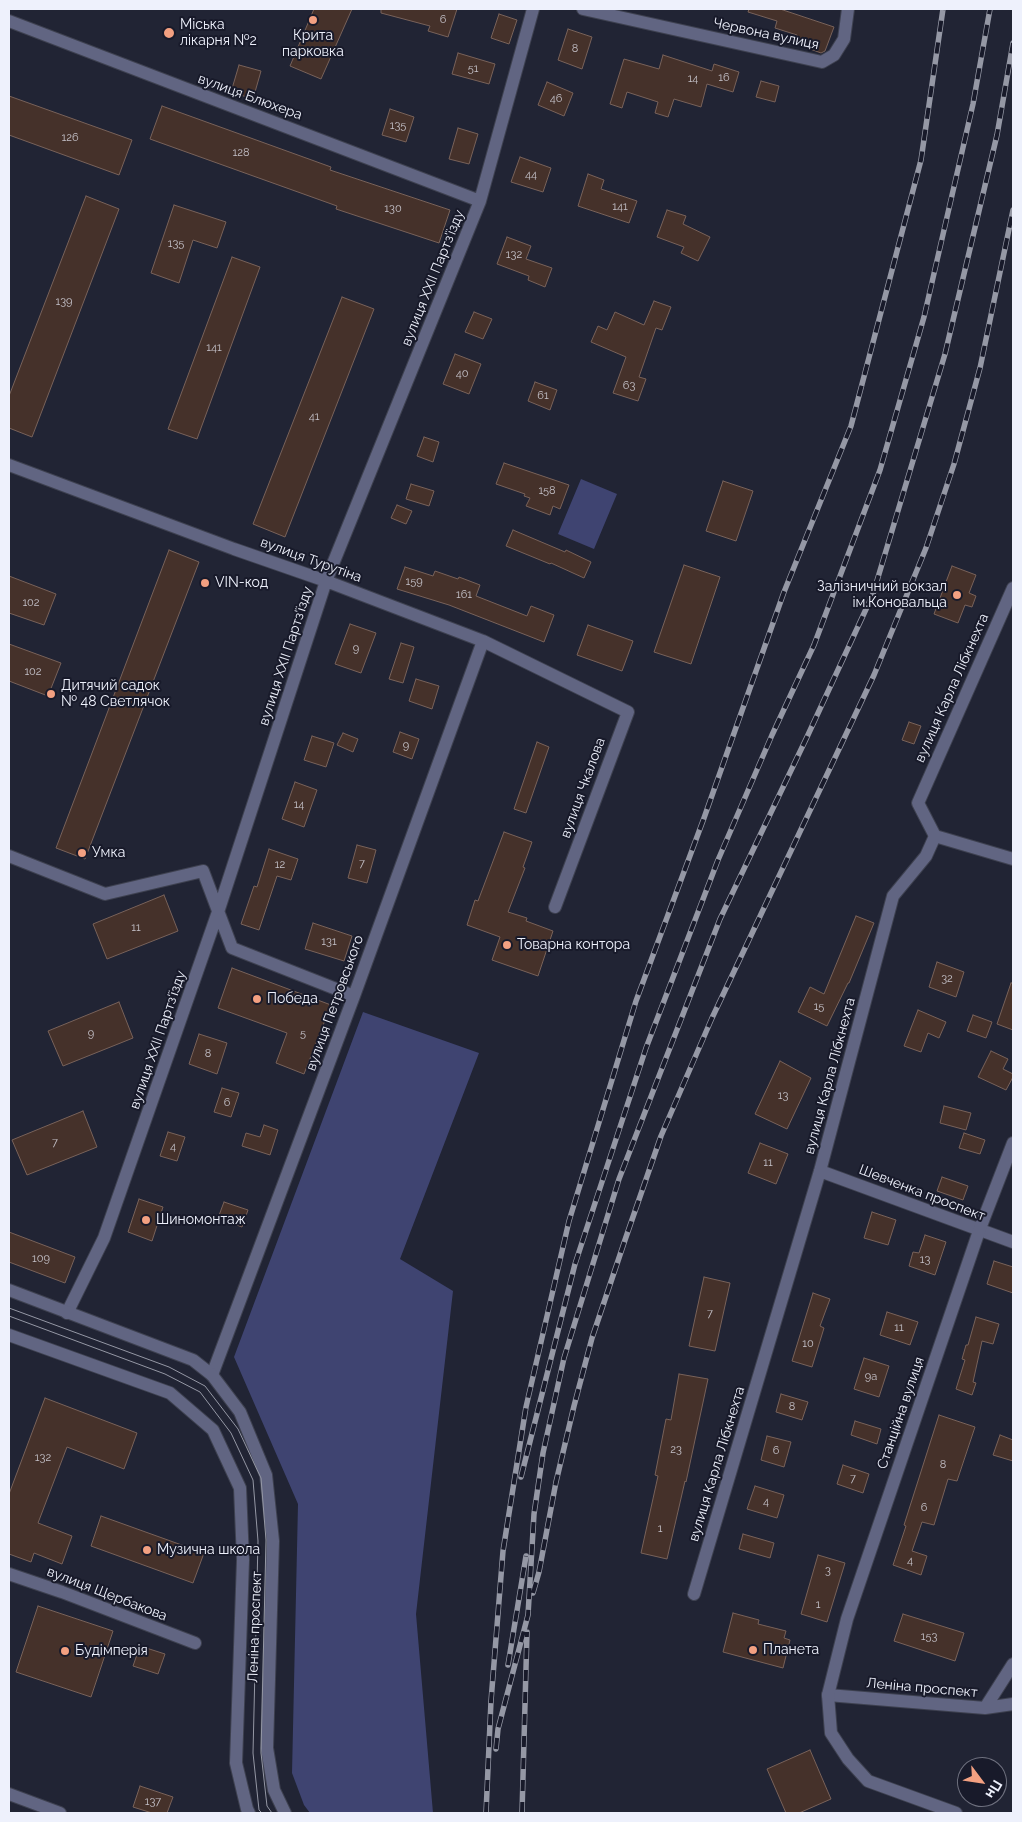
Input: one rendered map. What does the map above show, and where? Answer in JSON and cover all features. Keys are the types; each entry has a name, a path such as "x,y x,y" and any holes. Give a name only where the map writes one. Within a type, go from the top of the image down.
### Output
{"street":[{"name":"вулиця XXII Партз'їзду","path":"67,1313 104,1238 219,910 326,581 480,201 533,9"},
{"name":"Червона вулиця","path":"583,9 822,62 834,55 844,39 848,9"},
{"name":"вулиця Блюхера","path":"9,21 480,201"},
{"name":"вулиця Турутіна","path":"9,465 217,543 326,581 483,641 598,696"},
{"name":"вулиця Карла Лібкнехта","path":"694,1594 820,1171 893,896 926,856 935,836 918,803 1013,588"},
{"name":"вулиця Петровського","path":"212,1375 354,996 483,641"},
{"name":"вулиця Чкалова","path":"555,907 628,712 598,696"},
{"path":"935,836 1013,859"},
{"path":"9,856 105,894 203,871 232,948 354,996"},
{"name":"Станційна вулиця","path":"828,1695 847,1619 978,1231 1013,1143"},
{"name":"Шевченка проспект","path":"820,1171 978,1231 1013,1242"},
{"name":"Леніна проспект","path":"9,1290 193,1360 212,1375 240,1412 266,1475 273,1541 267,1748 274,1790 285,1813"},
{"name":"Леніна проспект","path":"9,1335 170,1393 213,1430 240,1488 243,1560 236,1763 249,1813"},
{"name":"вулиця Щербакова","path":"9,1574 62,1592 195,1643"},
{"path":"985,1708 1013,1664"},
{"path":"828,1695 831,1733 848,1759 868,1781 956,1813"},
{"name":"Леніна проспект","path":"828,1695 985,1708 1013,1704"},
{"path":"9,1794 60,1813"}],"shaded area":[{"path":"581,479 617,494 594,549 558,534"},
{"path":"363,1012 479,1053 400,1259 453,1291 416,1614 433,1813 310,1813 304,1805 292,1773 298,1504 234,1357"}],"building":[{"path":"314,9 352,9 321,79 290,66"},
{"path":"381,9 457,9 448,37 428,31 430,26 381,13"},
{"path":"749,9 780,9 834,27 825,51 821,53 794,43 797,35 775,28 777,21 748,12"},
{"path":"499,14 517,20 509,44 491,38"},
{"path":"568,29 592,37 582,69 558,60"},
{"path":"458,53 495,64 489,84 452,74"},
{"path":"663,55 712,71 714,64 739,72 733,92 707,84 701,107 674,99 668,117 655,113 658,102 627,92 622,108 610,104 624,59 659,69"},
{"path":"239,65 261,71 253,99 231,92"},
{"path":"761,81 779,86 775,102 756,97"},
{"path":"547,82 573,93 564,116 538,105"},
{"path":"9,96 132,140 119,175 9,135"},
{"path":"162,106 331,167 330,170 450,210 439,243 336,209 337,206 150,139"},
{"path":"390,109 414,117 406,142 382,135"},
{"path":"458,128 478,134 469,164 449,159"},
{"path":"520,157 551,168 543,192 511,182"},
{"path":"588,174 604,180 601,189 637,201 629,223 578,206"},
{"path":"86,196 119,209 32,437 9,428 9,396"},
{"path":"174,205 226,222 217,248 193,240 179,283 151,273"},
{"path":"667,210 686,216 683,224 710,237 698,261 681,253 684,247 657,237"},
{"path":"507,237 531,246 526,259 552,268 545,287 528,280 529,276 497,264"},
{"path":"232,257 260,267 197,439 168,429"},
{"path":"342,297 374,309 285,537 253,524"},
{"path":"654,301 671,307 662,330 656,328 639,377 646,379 638,401 613,393 626,357 591,342 598,326 607,330 615,312 644,325"},
{"path":"474,312 492,319 483,339 465,332"},
{"path":"455,354 481,364 469,394 443,384"},
{"path":"535,382 557,390 550,410 528,401"},
{"path":"424,437 439,442 433,462 417,456"},
{"path":"504,463 569,485 560,509 553,506 550,515 526,506 530,498 524,496 525,494 496,484"},
{"path":"723,481 753,491 736,541 706,531"},
{"path":"411,484 434,491 429,506 406,499"},
{"path":"397,505 412,511 406,524 391,518"},
{"path":"513,530 565,552 566,550 591,562 584,578 506,546"},
{"path":"169,550 199,562 85,859 56,848"},
{"path":"684,565 720,577 691,664 654,652"},
{"name":"Залізничний вокзал ім.Коновальца","path":"952,566 976,575 969,593 976,596 972,607 965,605 958,623 934,614"},
{"path":"405,567 433,576 435,571 480,585 476,596 527,616 531,606 554,615 544,642 449,605 397,589"},
{"path":"9,576 56,594 44,625 9,613"},
{"path":"350,624 376,633 361,673 335,664"},
{"path":"588,625 633,641 622,671 577,655"},
{"path":"401,643 414,647 403,683 389,679"},
{"path":"9,644 61,663 48,696 9,681"},
{"path":"416,679 439,686 432,709 409,701"},
{"path":"909,722 921,726 914,744 902,740"},
{"path":"400,732 419,739 412,759 393,752"},
{"path":"343,733 358,739 353,752 337,745"},
{"path":"312,736 334,743 326,767 304,760"},
{"path":"537,742 549,747 526,813 514,809"},
{"path":"295,782 317,790 304,827 282,819"},
{"path":"504,832 532,842 523,867 525,868 508,912 527,918 526,921 553,931 538,976 492,960 500,937 467,925 475,900 478,901"},
{"path":"357,845 376,850 367,883 348,878"},
{"path":"269,849 298,859 291,880 277,876 259,930 241,924 254,886 257,887"},
{"path":"164,895 178,931 107,959 93,924"},
{"path":"856,916 874,923 849,983 827,1026 798,1012 810,987 824,994"},
{"path":"313,923 352,936 344,961 305,949"},
{"path":"937,962 964,972 956,997 929,987"},
{"path":"232,968 331,1005 304,1074 276,1063 287,1033 218,1008"},
{"path":"1011,983 1013,983 1013,1030 997,1024"},
{"path":"119,1002 133,1038 63,1066 48,1031"},
{"path":"918,1010 946,1022 939,1038 928,1033 921,1052 904,1046"},
{"path":"973,1015 992,1022 986,1038 967,1031"},
{"path":"199,1034 227,1043 217,1074 189,1064"},
{"path":"991,1051 1008,1059 1003,1069 1013,1074 1013,1077 1006,1090 978,1077"},
{"path":"780,1061 811,1078 787,1129 755,1114"},
{"path":"222,1088 239,1093 231,1117 214,1112"},
{"path":"944,1106 971,1113 966,1130 940,1123"},
{"path":"83,1111 97,1147 27,1175 12,1140"},
{"path":"264,1125 278,1130 270,1155 242,1146 246,1133 260,1137"},
{"path":"168,1132 185,1137 177,1161 160,1156"},
{"path":"964,1133 985,1140 980,1154 959,1148"},
{"path":"760,1143 788,1154 776,1184 748,1173"},
{"path":"942,1177 968,1186 963,1200 937,1191"},
{"name":"Шиномонтаж","path":"139,1199 163,1207 152,1241 128,1232"},
{"path":"224,1202 248,1210 242,1227 218,1218"},
{"path":"872,1212 896,1220 888,1245 864,1238"},
{"path":"9,1232 75,1257 65,1283 9,1262"},
{"path":"925,1235 946,1242 935,1275 909,1266 913,1252 919,1253"},
{"path":"994,1261 1013,1267 1013,1293 987,1284"},
{"path":"704,1277 730,1283 715,1351 689,1346"},
{"path":"813,1293 830,1299 820,1326 824,1328 812,1367 792,1361"},
{"path":"887,1312 918,1322 910,1345 880,1335"},
{"path":"976,1317 999,1324 993,1344 982,1341 973,1382 976,1383 972,1395 956,1389 965,1360 962,1359"},
{"path":"864,1358 889,1366 879,1397 854,1389"},
{"path":"679,1374 708,1379 667,1559 641,1553 658,1476 655,1475 666,1419 671,1420"},
{"path":"781,1394 808,1402 802,1420 776,1412"},
{"path":"45,1398 137,1433 124,1469 67,1447 38,1523 72,1536 62,1564 34,1553 31,1562 9,1554 9,1494"},
{"path":"939,1415 975,1427 957,1481 948,1479 934,1525 922,1522 912,1551 927,1556 921,1575 893,1565"},
{"path":"855,1421 881,1429 877,1444 851,1435"},
{"path":"1000,1435 1013,1440 1013,1461 993,1455"},
{"path":"767,1436 791,1442 784,1467 761,1460"},
{"path":"843,1465 869,1474 863,1493 837,1484"},
{"path":"755,1486 784,1495 777,1518 747,1509"},
{"name":"Музична школа","path":"101,1516 204,1553 193,1583 91,1546"},
{"path":"743,1534 774,1543 770,1558 739,1549"},
{"path":"818,1555 845,1563 827,1622 801,1614"},
{"name":"Будімперія","path":"38,1606 113,1631 91,1697 16,1672"},
{"path":"733,1613 759,1620 758,1624 786,1631 784,1638 790,1640 783,1668 723,1652"},
{"path":"903,1614 964,1633 955,1661 894,1641"},
{"path":"140,1646 165,1654 158,1674 133,1666"},
{"path":"810,1750 831,1799 799,1813 786,1813 767,1769"},
{"path":"140,1786 173,1797 167,1813 152,1813 133,1807"}],"tram line":[{"path":"9,1308 169,1367 205,1386 238,1429 261,1478 266,1540 261,1753 267,1806 272,1813"},
{"path":"9,1316 165,1374 200,1392 231,1433 253,1480 258,1541 253,1753 259,1810 262,1813"}],"railway":[{"path":"486,1813 491,1701 503,1551 526,1407 569,1221 636,1001 704,818 784,592 851,426 921,160 943,9"},
{"path":"521,1477 575,1264 646,1048 718,860 772,735 814,645 880,470 924,317 973,104 990,9"},
{"path":"496,1749 498,1729 528,1615 534,1514 543,1453 564,1358 619,1179 720,919 873,594 945,354 997,135 1013,43"},
{"path":"533,1593 539,1572 556,1482 592,1338 661,1136 712,1018 874,675 926,548 954,464 980,368 1013,210"},
{"path":"508,1665 526,1556"},
{"path":"522,1813 527,1632"}],"place":[{"name":"Крита парковка","path":"313,20"},
{"name":"Міська лікарня №2","path":"169,33"},
{"name":"VIN-код","path":"205,583"},
{"name":"Залізничний вокзал ім.Коновальца","path":"957,595"},
{"name":"Дитячий садок № 48 Светлячок","path":"51,694"},
{"name":"Умка","path":"82,853"},
{"name":"Товарна контора","path":"507,945"},
{"name":"Победа","path":"257,999"},
{"name":"Шиномонтаж","path":"146,1220"},
{"name":"Музична школа","path":"147,1550"},
{"name":"Планета","path":"753,1650"},
{"name":"Будімперія","path":"65,1651"}]}
